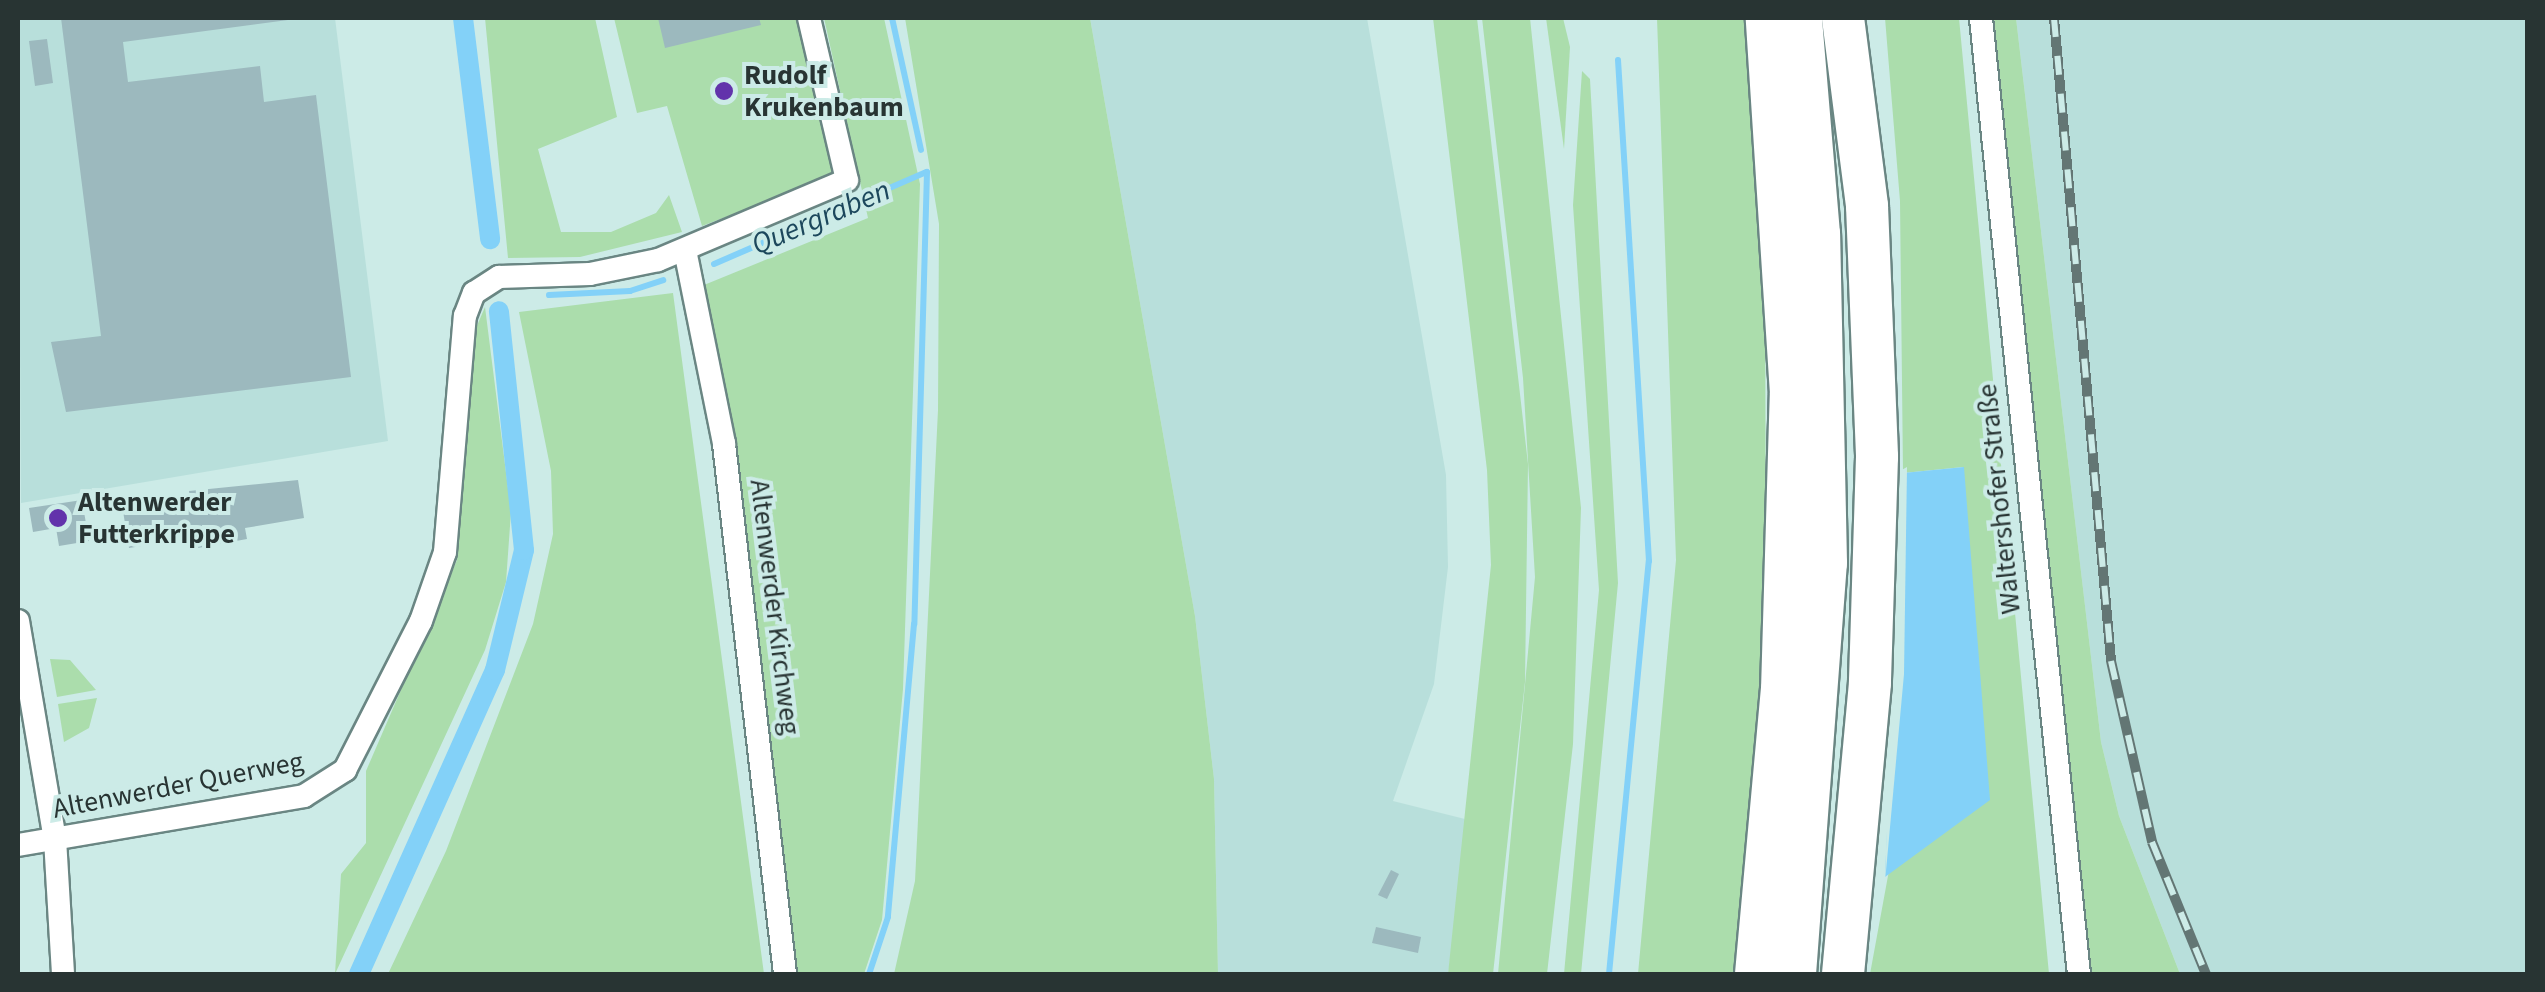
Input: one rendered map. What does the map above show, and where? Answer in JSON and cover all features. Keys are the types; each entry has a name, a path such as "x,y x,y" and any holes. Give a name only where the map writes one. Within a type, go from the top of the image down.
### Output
{"highway":[{"path":"1756,974 1782,690 1791,394 1767,18"},
{"path":"1795,974 1826,563 1819,234 1801,18"},
{"path":"1843,18 1867,206 1878,457 1870,683 1843,974"}],"street":[{"name":"Altenwerder Querweg","path":"18,845 304,796 336,779 438,578 455,487 465,316 474,294 499,277 615,271 685,250 848,180 809,18"},
{"name":"Waltershofer Straße","path":"1981,18 2078,974"},
{"name":"Altenwerder Kirchweg","path":"685,250 724,444 785,974"},
{"path":"18,621 54,839 63,974"}],"shaded area":[{"path":"18,18 335,18 388,441 21,503"},
{"path":"1090,18 1367,18 1446,475 1448,567 1434,684 1393,801 1469,820 1448,974 1218,974 1214,779 1195,616"},
{"path":"2016,18 2527,18 2527,974 2180,974 2119,816 2101,742"}],"green space":[{"path":"485,18 595,18 617,117 538,149 561,232 611,232 656,213 669,195 682,232 580,257 508,258"},
{"path":"614,18 799,18 837,175 702,226 667,106 637,113"},
{"path":"824,18 884,18 920,184 903,689 882,920 864,974 793,974 704,285 868,218"},
{"path":"905,18 1090,18 1195,616 1214,779 1218,974 894,974 915,881 938,410 939,224"},
{"path":"1433,18 1477,18 1528,464 1525,682 1493,974 1448,974 1491,565 1487,470"},
{"path":"1482,18 1530,18 1581,508 1573,744 1547,974 1498,974 1535,577 1523,378"},
{"path":"1546,18 1563,18 1570,47 1564,149"},
{"path":"1657,18 1747,18 1765,215 1766,677 1735,974 1638,974 1676,560"},
{"path":"1885,18 1959,18 2049,974 1870,974 1963,467 1903,473 1900,201"},
{"path":"1990,18 2016,18 2101,742 2119,816 2180,974 2091,974"},
{"path":"1582,71 1590,79 1618,583 1581,974 1564,974 1599,590 1573,205"},
{"path":"673,293 764,974 388,974 446,851 533,624 553,534 551,471 519,312"},
{"path":"485,307 511,512 506,582 485,650 335,974 341,874 366,843 366,771 457,560 473,335"},
{"path":"50,659 70,660 96,690 57,697"},
{"path":"97,698 89,728 64,742 58,704"}],"water":[{"path":"1964,467 1990,800 1885,877 1903,473"}],"pier":[{"path":"1907,467 1904,674 1885,882 1898,472"}],"building":[{"path":"61,18 303,18 123,42 128,82 260,66 264,102 316,95 351,377 66,412 51,342 101,336"},
{"path":"658,18 759,18 761,25 665,48"},
{"path":"47,39 53,83 35,86 29,41"},
{"path":"298,480 304,518 245,528 247,539 198,548 196,537 129,548 123,511 190,499 189,491"},
{"name":"Altenwerder Futterkrippe","path":"82,500 89,541 59,546 56,528 33,532 29,508"},
{"path":"1391,870 1399,874 1387,899 1378,895"},
{"path":"1376,927 1421,937 1418,953 1372,943"}],"waterway":[{"path":"463,18 490,239"},
{"path":"892,18 921,150"},
{"path":"1609,974 1649,561 1618,60"},
{"path":"714,264 927,172 914,624 888,917 869,974"},
{"name":"Quergraben","path":"549,295 630,291 663,280"},
{"path":"359,974 495,670 524,550 499,311"}],"railway":[{"path":"2054,18 2111,661 2152,842 2206,974"}],"place":[{"name":"Rudolf Krukenbaum","path":"724,91"},
{"name":"Altenwerder Futterkrippe","path":"58,518"}]}
